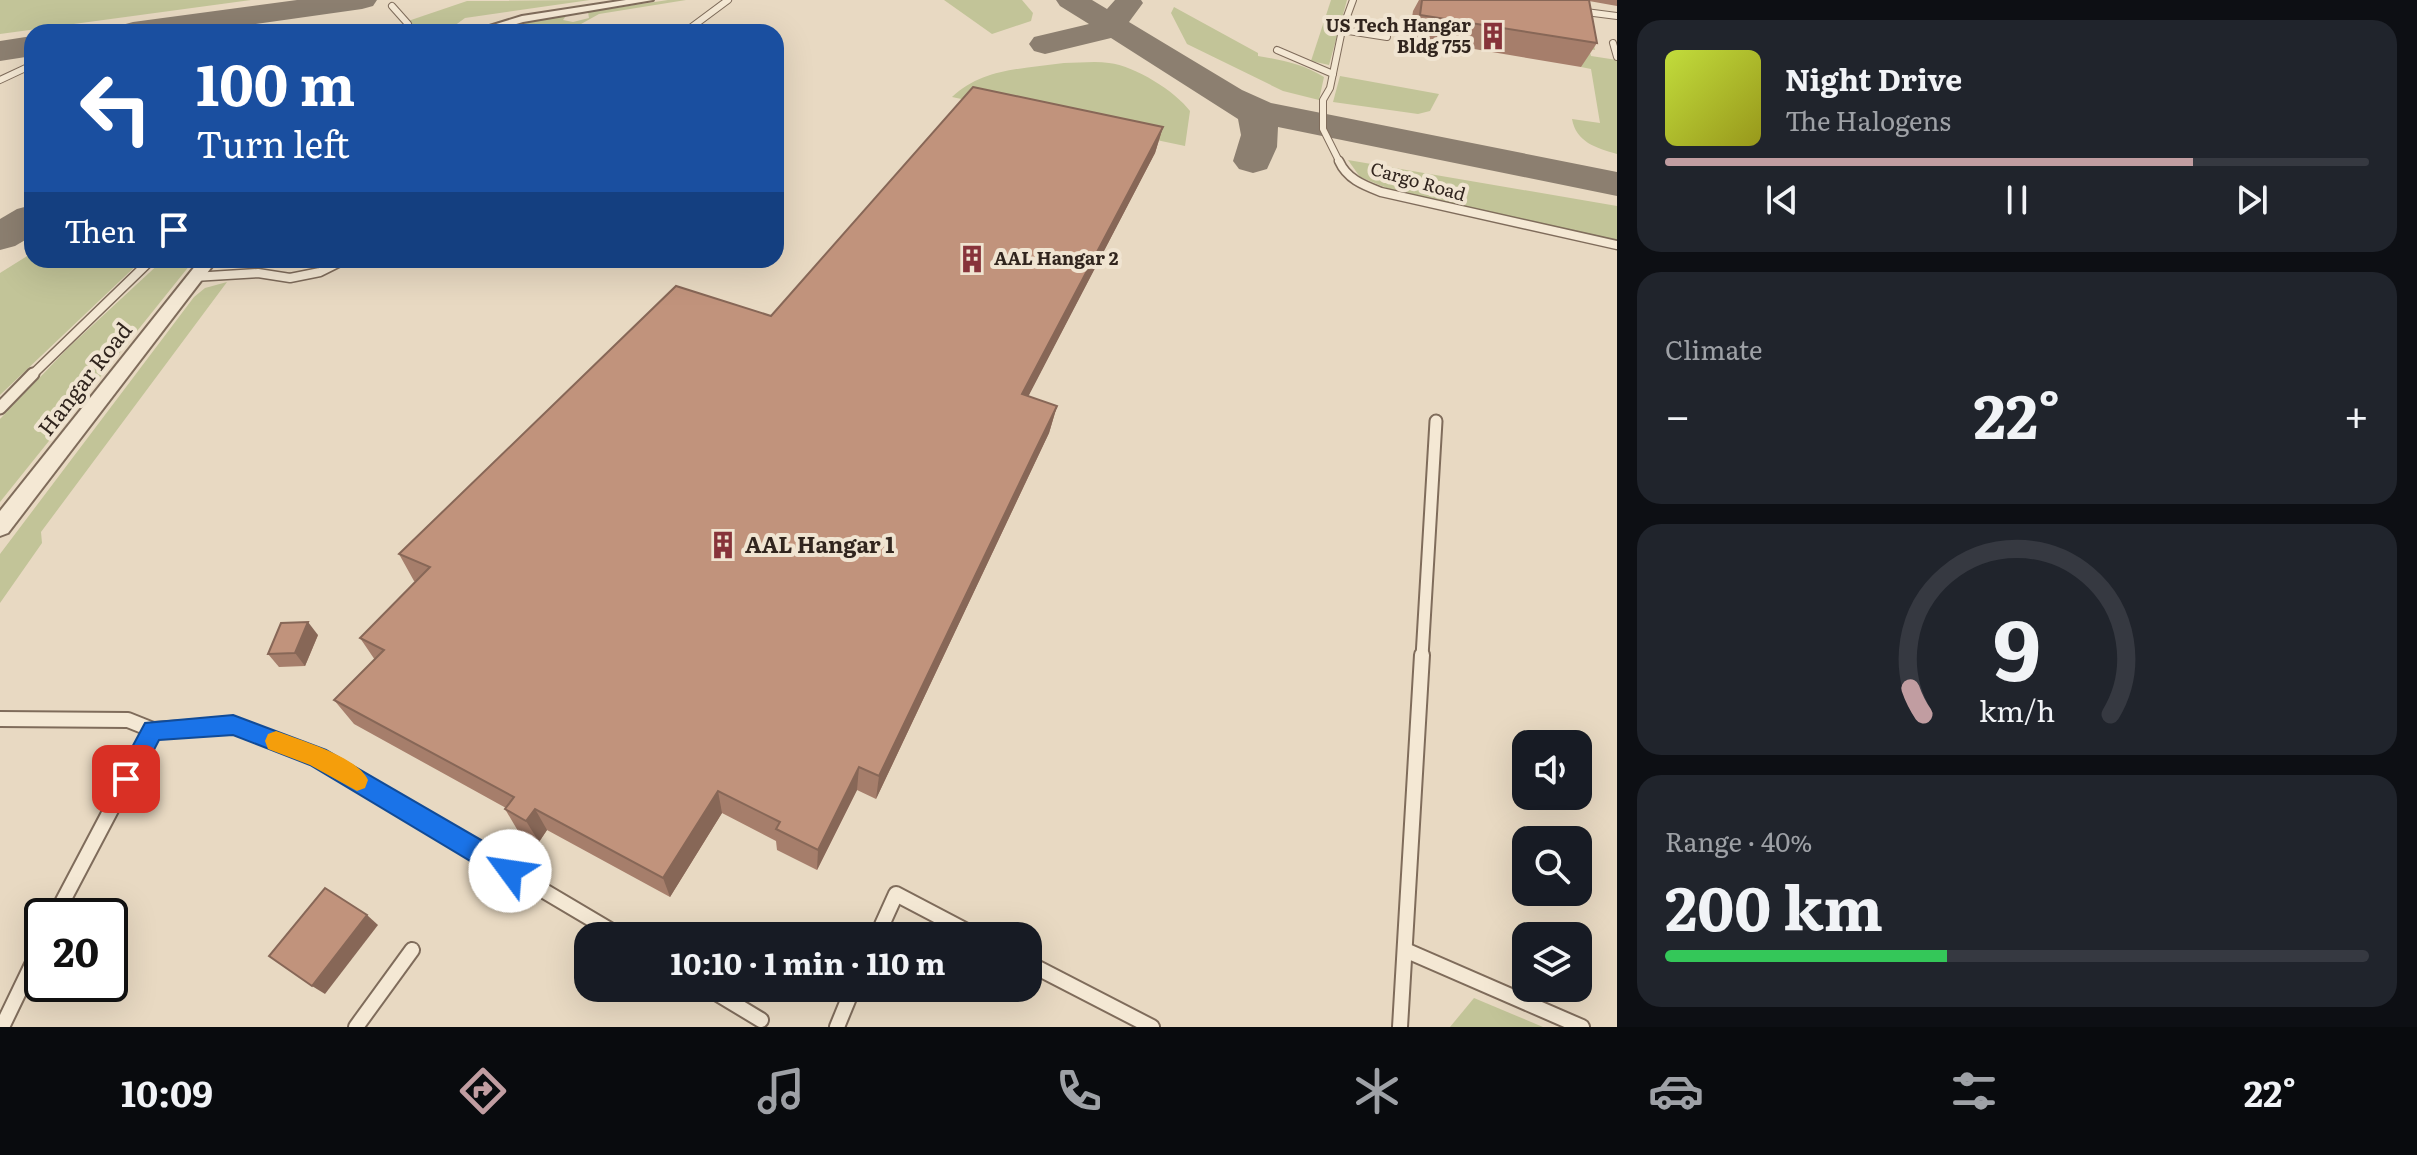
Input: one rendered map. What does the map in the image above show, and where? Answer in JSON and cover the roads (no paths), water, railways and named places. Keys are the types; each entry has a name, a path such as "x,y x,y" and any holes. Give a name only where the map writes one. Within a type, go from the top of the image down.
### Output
{"street":[{"path":"504,24 648,0"},
{"name":"Hangar Road","path":"0,527 202,268"}],"lane":[{"path":"696,24 728,0"},
{"name":"Cargo Road","path":"1353,0 1323,100 1323,129 1344,172 1359,183 1409,200 1617,245"},
{"path":"392,6 408,24"},
{"path":"1563,8 1617,16"},
{"path":"1342,30 1387,37"},
{"path":"1613,43 1617,57"},
{"path":"1277,50 1333,74"},
{"path":"0,80 24,69"},
{"path":"0,408 143,268"},
{"path":"258,273 261,268"},
{"path":"194,277 258,273 290,278 328,268"},
{"path":"1400,1027 1436,421"},
{"path":"0,719 128,720 153,730 233,725 318,757 596,922"},
{"path":"64,898 153,730"},
{"path":"883,922 896,894 949,922"},
{"path":"356,1027 412,950"},
{"path":"1405,950 1582,1027"},
{"path":"1042,970 1152,1027"},
{"path":"2,1027 24,981"},
{"path":"731,1002 761,1020"},
{"path":"837,1027 847,1002"}],"place":[{"name":"US Tech Hangar Bldg 755","path":"1493,36"},
{"name":"AAL Hangar 2","path":"972,259"},
{"name":"AAL Hangar 1","path":"723,545"}]}
